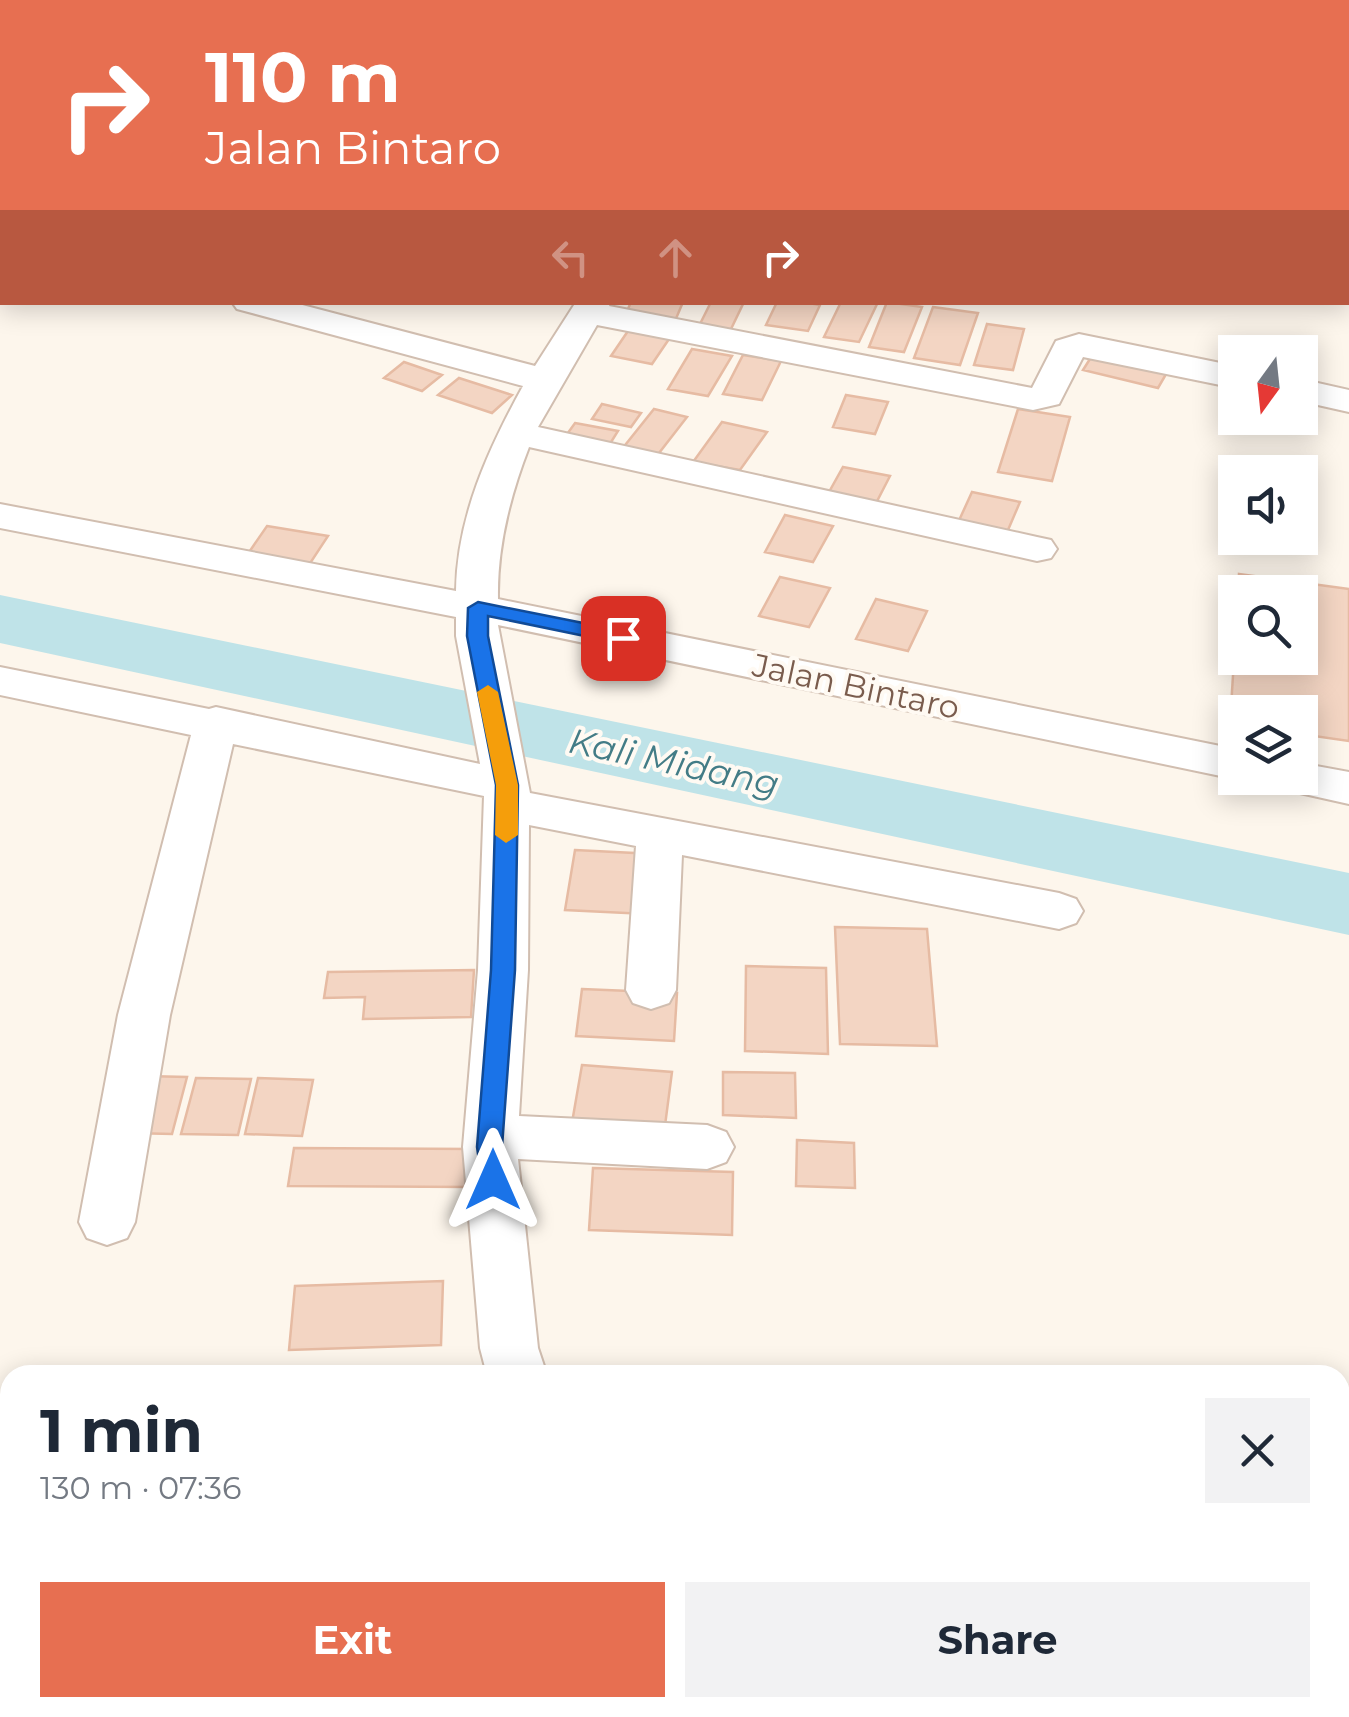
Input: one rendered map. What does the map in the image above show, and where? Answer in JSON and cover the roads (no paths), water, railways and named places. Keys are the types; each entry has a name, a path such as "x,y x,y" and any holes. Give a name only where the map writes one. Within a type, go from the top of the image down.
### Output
{"street":[{"path":"260,305 544,380"},
{"path":"514,1365 509,1348 490,1147 503,970 505,785 478,622 477,569 494,486 516,433 544,380 591,308 1037,399 1046,396 1070,349 1079,344 1218,373"},
{"path":"1318,394 1349,401"},
{"path":"516,433 1038,549"},
{"name":"Jalan Bintaro","path":"0,516 478,622 1218,761"},
{"path":"0,680 505,785 660,834 1059,911"},
{"path":"107,1222 144,1015 216,722"},
{"path":"1318,782 1349,788"},
{"path":"651,990 660,834"},
{"path":"492,1136 707,1147"}],"waterway":[{"name":"Kali Midang","path":"0,619 1349,904"}]}
